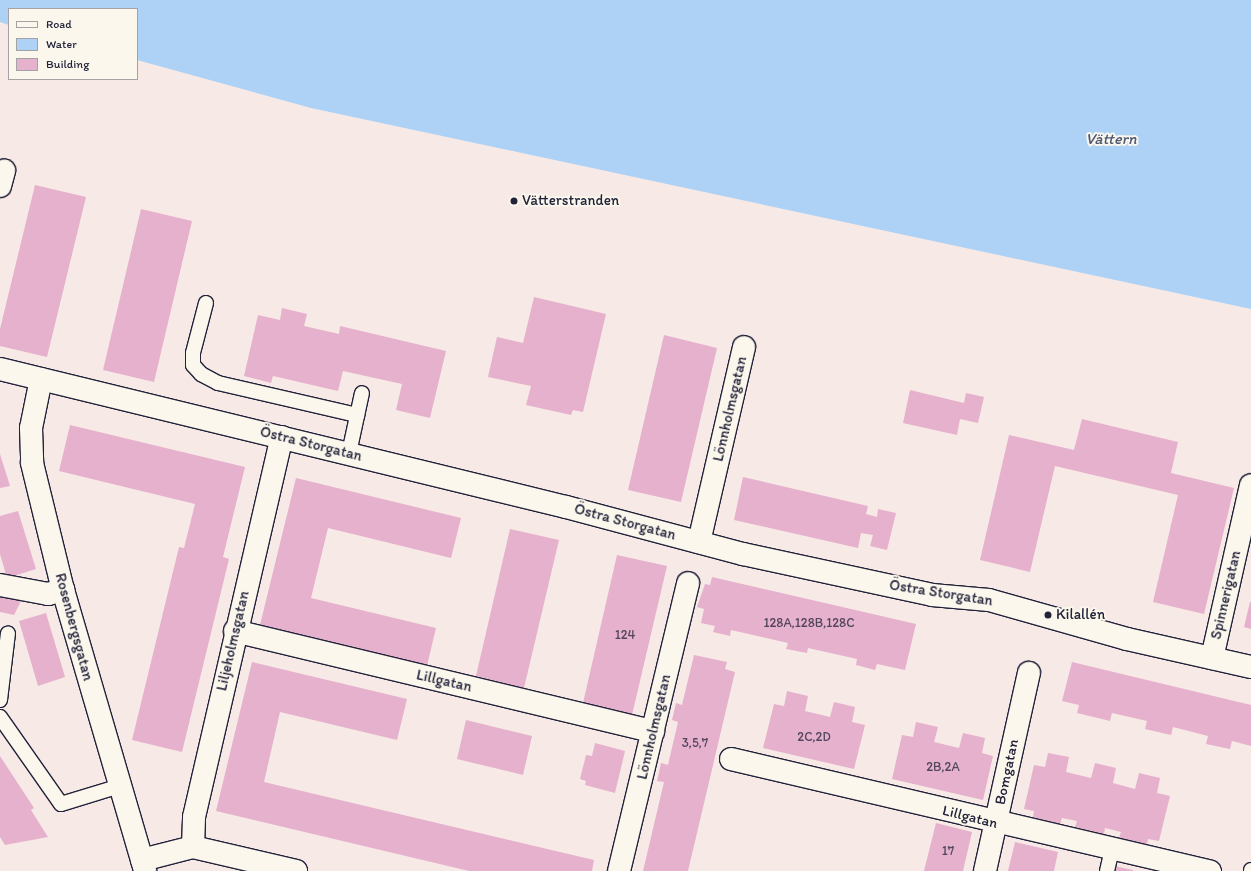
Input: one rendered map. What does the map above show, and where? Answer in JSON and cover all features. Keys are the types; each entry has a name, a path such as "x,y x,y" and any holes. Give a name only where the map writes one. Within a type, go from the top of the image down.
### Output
{"street":[{"name":"Lönnholmsgatan","path":"699,542 744,347"},
{"name":"Östra Storgatan","path":"0,369 349,453 699,542 932,595 989,600 1126,639 1251,667"},
{"name":"Rosenbergsgatan","path":"41,379 30,446 63,590 143,866"},
{"name":"Liljeholmsgatan","path":"193,847 194,817 235,631 282,437"},
{"name":"Spinnerigatan","path":"1212,658 1251,485"},
{"name":"Lönnholmsgatan","path":"619,871 688,582"},
{"path":"0,585 48,594 63,590"},
{"name":"Lillgatan","path":"235,631 653,731"},
{"name":"Bomgatan","path":"984,871 996,824 1029,673"},
{"name":"Lillgatan","path":"731,759 996,824 1210,871"},
{"path":"143,866 193,847 296,871"}],"lane":[{"path":"206,303 193,353 193,365 201,374 218,383 357,415"},
{"path":"349,453 362,393"},
{"path":"0,700 8,633"},
{"path":"0,717 60,804 120,786"},
{"path":"1107,871 1112,849"}],"water":[{"name":"Vättern","path":"0,0 1251,0 1251,309 311,108 138,60 138,8 8,8 8,25 0,22"}],"building":[{"path":"35,185 86,197 47,357 0,346 0,329"},
{"path":"141,209 192,221 154,382 103,370"},
{"path":"534,297 606,314 583,412 573,410 571,415 526,405 531,386 488,377 497,337 523,343"},
{"path":"282,308 307,314 304,326 339,334 340,326 446,351 430,418 396,410 402,384 343,371 338,391 273,376 271,383 244,376 258,315 280,320"},
{"path":"664,335 717,348 681,502 628,490"},
{"path":"910,390 964,403 966,393 984,397 978,423 960,419 957,435 903,423"},
{"path":"1082,419 1178,442 1171,473 1234,488 1204,614 1153,602 1178,495 1055,466 1030,572 980,560 1009,435 1074,450"},
{"path":"70,425 245,467 223,557 229,559 182,752 132,740 179,547 184,548 195,504 59,471"},
{"path":"0,454 10,486 0,488"},
{"path":"743,477 868,506 866,514 877,517 878,509 896,513 887,550 870,546 873,535 861,533 858,548 734,520"},
{"path":"296,478 461,518 451,558 328,528 311,598 436,628 426,670 259,629"},
{"path":"18,511 36,569 7,578 0,554 0,516"},
{"path":"510,529 559,540 524,688 476,676"},
{"path":"617,555 667,566 632,715 583,703"},
{"path":"712,577 916,624 905,670 877,664 875,670 856,665 857,659 808,648 807,653 786,649 788,643 731,630 730,636 713,632 715,626 701,623 704,609 697,607 705,584 710,585"},
{"path":"0,597 21,601 14,615 0,612"},
{"path":"1251,602 1251,629 1244,627"},
{"path":"46,613 65,677 38,686 19,621"},
{"path":"694,655 727,662 725,669 735,672 688,871 643,871 664,782 657,781 661,763 668,765 678,722 672,720 676,703 682,705"},
{"path":"252,662 407,699 397,740 280,712 264,782 594,860 592,871 469,871 216,811"},
{"path":"1072,662 1251,705 1251,746 1232,741 1230,749 1206,744 1208,736 1173,727 1171,735 1145,729 1147,721 1112,713 1110,721 1077,713 1079,705 1062,701"},
{"path":"787,691 808,696 805,711 830,717 834,702 855,707 852,722 865,725 854,769 763,748 774,704 784,706"},
{"path":"466,720 532,736 523,775 457,759"},
{"path":"916,722 938,727 934,742 959,748 963,733 985,738 982,753 993,756 983,800 892,779 902,735 913,737"},
{"path":"595,743 625,751 615,793 585,785 586,781 580,779 586,755 592,756"},
{"path":"1048,753 1069,757 1066,772 1091,778 1095,763 1116,768 1113,783 1135,789 1139,773 1160,778 1157,793 1170,796 1159,841 1148,839 1147,844 1119,838 1121,832 1105,828 1104,834 1075,827 1077,821 1062,818 1060,824 1033,817 1034,811 1024,809 1034,765 1045,767"},
{"path":"0,756 34,808 31,810 48,837 5,845 0,837"},
{"path":"936,823 972,832 963,871 924,871"},
{"path":"1015,842 1058,852 1054,871 1008,871"},
{"path":"1114,866 1133,870 1133,871 1113,871"}],"place":[{"name":"Vätterstranden","path":"514,201"},
{"name":"Kilallén","path":"1048,615"}]}
